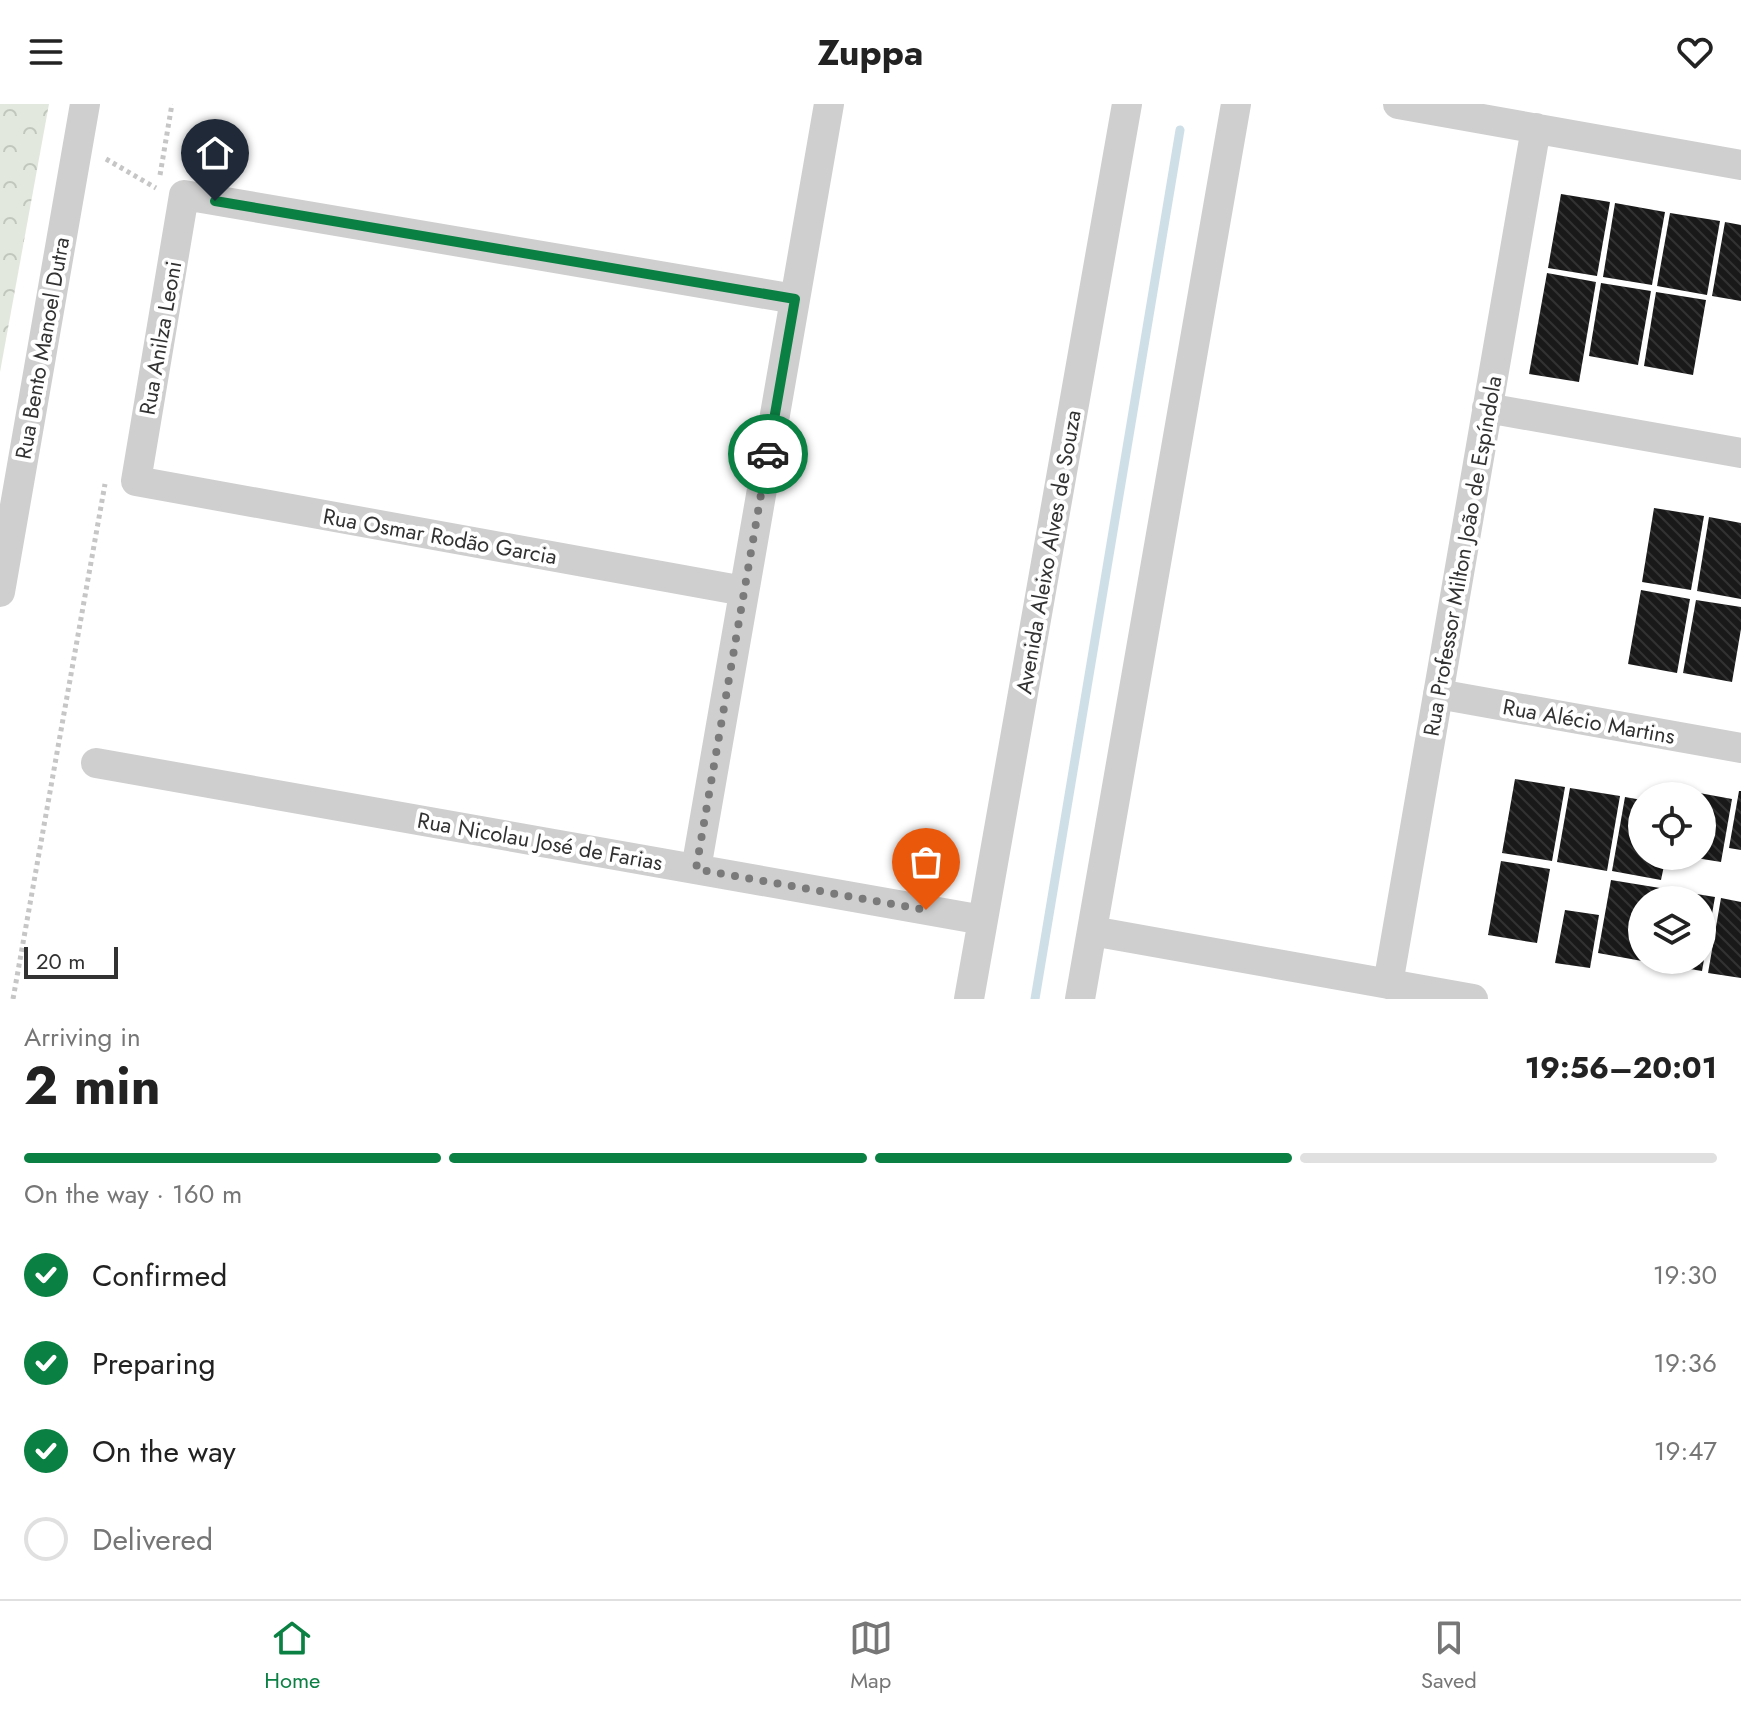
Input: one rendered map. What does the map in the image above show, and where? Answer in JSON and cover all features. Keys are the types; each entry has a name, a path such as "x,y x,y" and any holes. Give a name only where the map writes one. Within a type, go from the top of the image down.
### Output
{"street":[{"name":"Rua Bento Manoel Dutra","path":"0,592 85,104"},
{"path":"696,869 829,104"},
{"name":"Avenida Aleixo Alves de Souza","path":"969,999 1127,104"},
{"path":"1080,999 1236,104"},
{"path":"1398,104 1741,165"},
{"name":"Rua Professor Milton João de Espíndola","path":"1388,984 1536,128"},
{"path":"171,192 795,299"},
{"name":"Rua Anilza Leoni","path":"136,481 171,192"},
{"path":"1487,408 1741,453"},
{"name":"Rua Osmar Rodão Garcia","path":"136,481 744,591"},
{"name":"Rua Alécio Martins","path":"1438,694 1741,748"},
{"name":"Rua Nicolau José de Farias","path":"96,763 983,920"},
{"path":"1092,931 1473,999"}],"path":[{"path":"171,192 172,104"},
{"path":"79,138 102,156 171,192"},
{"path":"155,204 171,192"},
{"path":"13,999 105,480"}],"green space":[{"path":"0,104 49,104 0,372"}],"building":[{"path":"1561,194 1610,202 1597,276 1548,268"},
{"path":"1615,203 1665,212 1652,285 1603,277"},
{"path":"1670,213 1720,221 1707,295 1657,286"},
{"path":"1725,222 1741,225 1741,301 1712,296"},
{"path":"1547,273 1596,282 1579,382 1529,374"},
{"path":"1601,283 1651,291 1638,365 1589,356"},
{"path":"1656,292 1706,300 1693,375 1644,366"},
{"path":"1654,508 1704,516 1691,590 1642,582"},
{"path":"1709,517 1741,523 1741,599 1697,591"},
{"path":"1641,590 1690,599 1677,673 1628,664"},
{"path":"1696,600 1741,607 1741,629 1732,682 1683,673"},
{"path":"1515,779 1565,787 1552,861 1502,853"},
{"path":"1570,788 1620,796 1607,871 1557,862"},
{"path":"1741,791 1741,850 1729,848"},
{"path":"1716,796 1732,799 1721,862 1716,861"},
{"path":"1625,797 1628,798 1628,870 1663,870 1661,880 1612,871"},
{"path":"1501,861 1550,869 1537,943 1488,935"},
{"path":"1611,880 1648,886 1628,886 1628,958 1598,953"},
{"path":"1721,898 1741,902 1741,978 1715,974 1716,927"},
{"path":"1565,910 1599,915 1590,968 1555,963"}],"waterway":[{"path":"1035,999 1180,130"}],"way so far":[{"path":"768,454 696,869 926,910"}],"route":[{"path":"215,201 795,299 768,454"}]}
